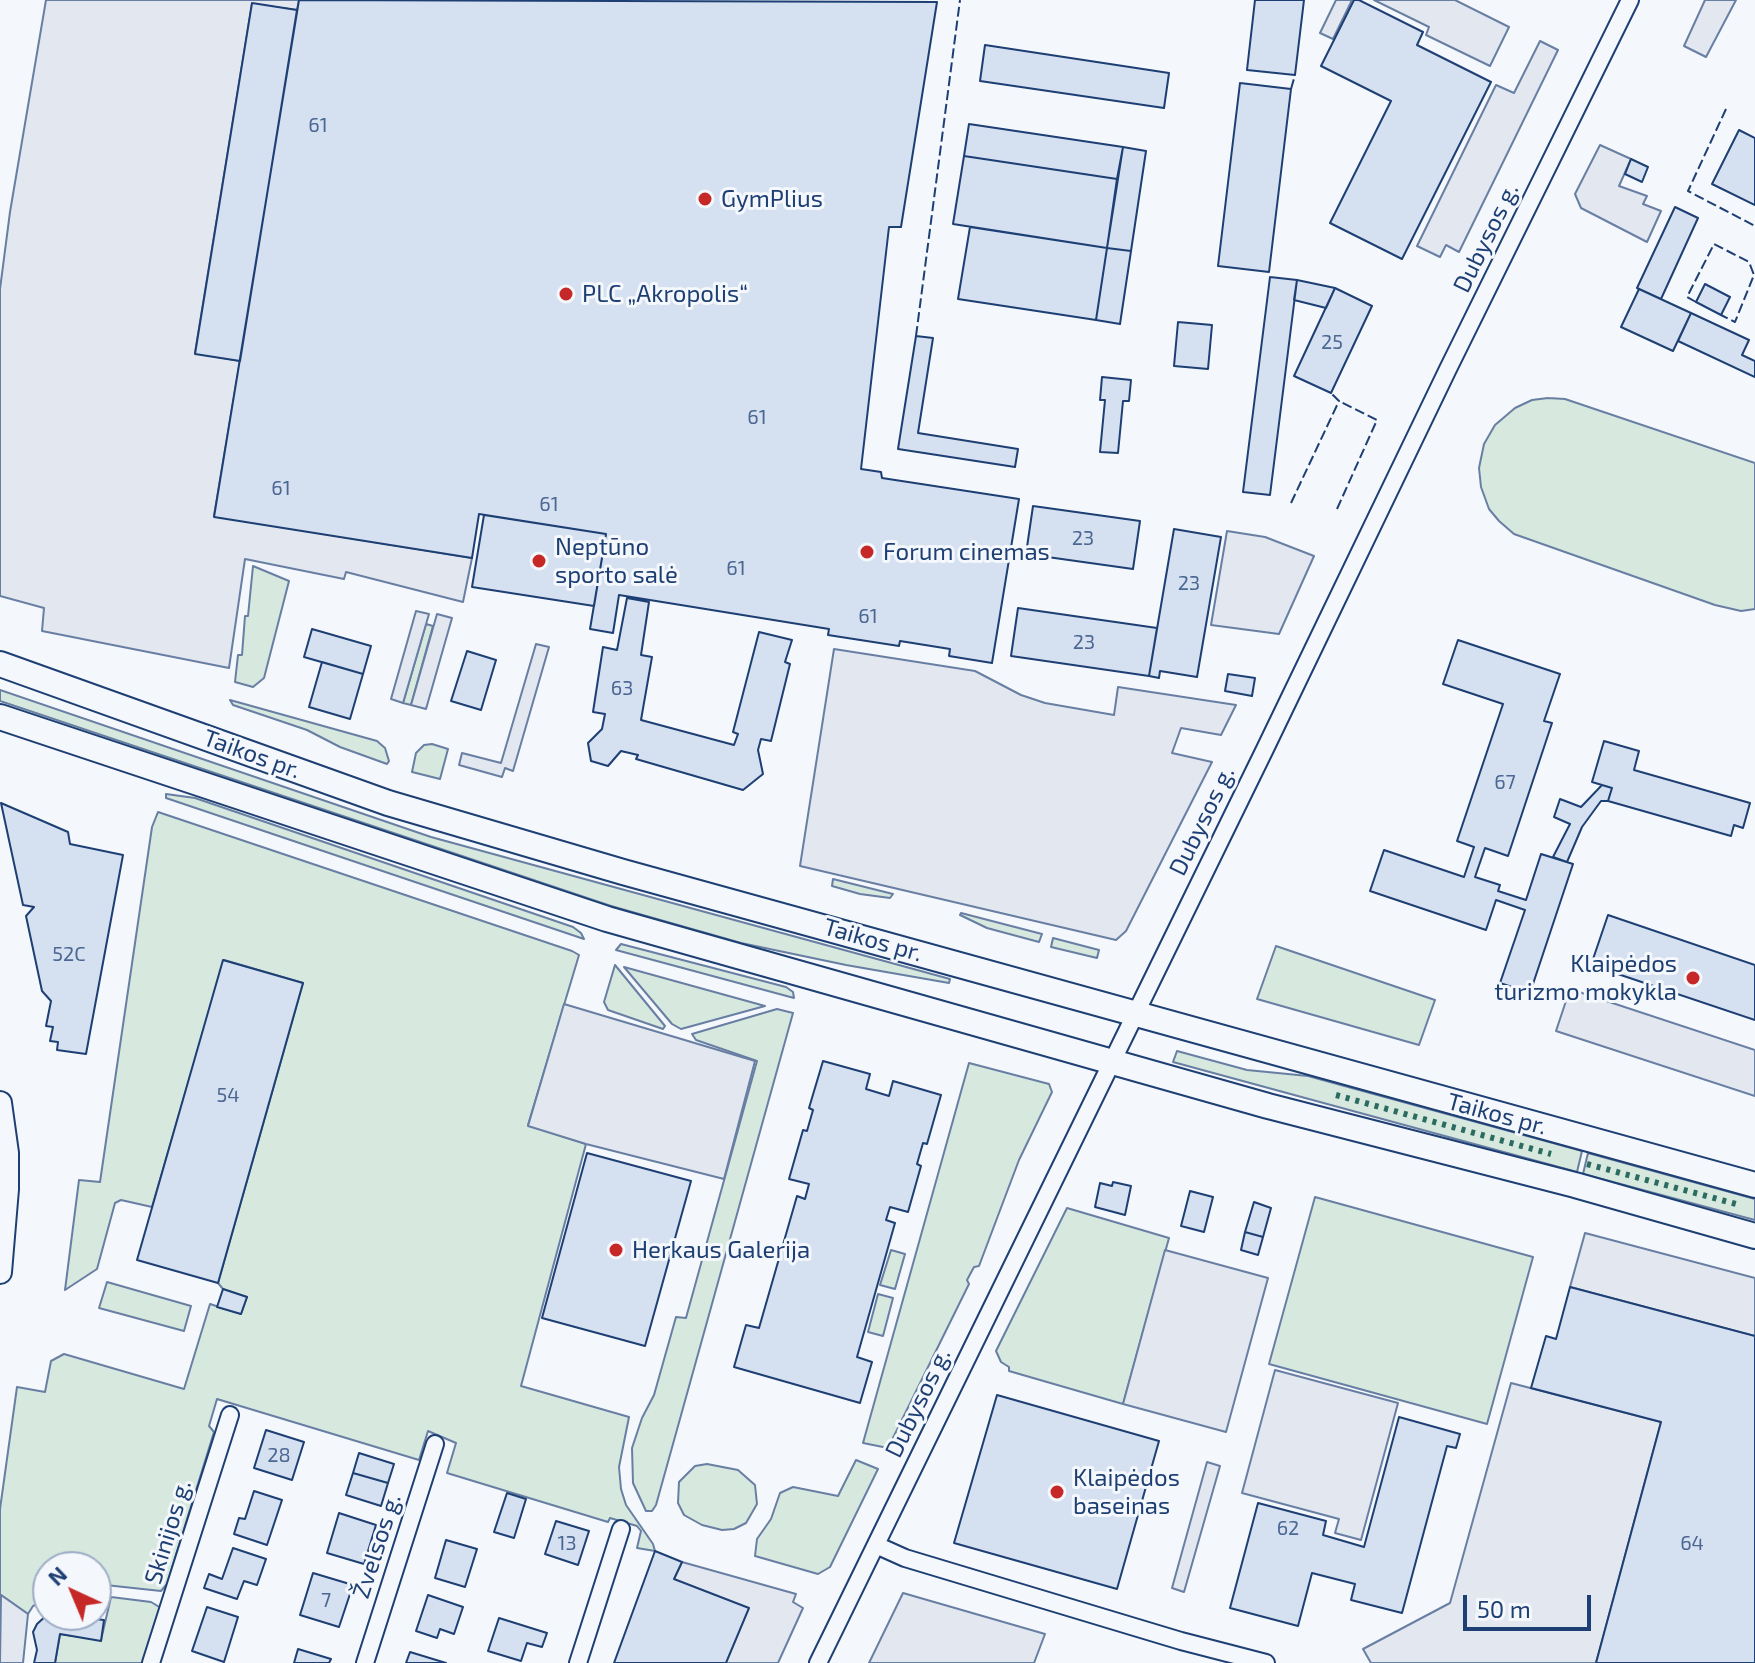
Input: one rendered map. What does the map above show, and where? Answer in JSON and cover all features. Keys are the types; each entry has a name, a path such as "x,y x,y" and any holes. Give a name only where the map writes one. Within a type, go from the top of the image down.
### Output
{"main road":[{"name":"Taikos pr.","path":"0,664 388,803 623,872 1755,1185"},
{"name":"Taikos pr.","path":"0,717 607,919 1316,1119 1575,1185 1755,1236"},
{"path":"0,1103 7,1153 0,1272"}],"street":[{"name":"Dubysos g.","path":"818,1663 1630,0"},
{"name":"Skinijos g.","path":"151,1663 230,1415"},
{"name":"Žvelsos g.","path":"365,1663 435,1444"},
{"path":"578,1663 621,1529"},
{"path":"876,1545 905,1558 1181,1641 1266,1663"}],"shaded area":[{"path":"46,0 299,0 297,10 252,4 195,353 240,361 214,516 472,558 463,602 346,572 344,579 245,559 229,668 42,631 44,608 0,596 0,289"},
{"path":"1336,0 1352,0 1333,39 1320,33"},
{"path":"1374,0 1455,0 1509,27 1490,66 1426,35 1429,27"},
{"path":"1705,0 1736,0 1706,57 1684,46"},
{"path":"1540,41 1558,50 1459,252 1446,245 1440,257 1417,246 1496,85 1514,93"},
{"path":"1600,145 1631,159 1619,186 1647,196 1643,204 1661,211 1647,242 1581,208 1575,194"},
{"path":"1565,399 1755,463 1755,609 1741,611 1715,605 1514,534 1499,521 1489,509 1481,487 1479,468 1484,444 1495,425 1515,408 1532,400"},
{"path":"1227,531 1265,537 1314,556 1279,634 1211,625"},
{"path":"253,566 289,581 264,678 253,687 235,682 238,655 242,655"},
{"path":"416,611 429,614 403,703 391,699"},
{"path":"437,614 452,618 426,709 411,705"},
{"path":"426,624 433,626 411,705 403,703"},
{"path":"536,644 549,647 513,771 505,768 502,777 459,765 462,753 501,763"},
{"path":"834,649 975,671 1021,695 1045,703 1114,715 1118,687 1236,705 1221,735 1181,728 1172,753 1212,762 1126,931 1116,940 800,866"},
{"path":"0,690 431,837 950,979 949,983 741,943 611,906 0,701"},
{"path":"230,700 377,741 385,748 389,761 387,764 340,747 307,730 233,705"},
{"path":"424,745 448,749 440,779 412,772 416,753"},
{"path":"166,794 195,798 573,927 584,939 166,798"},
{"path":"158,812 579,955 528,1125 586,1144 521,1386 629,1417 619,1467 621,1489 626,1505 655,1551 637,1548 641,1531 637,1526 610,1518 608,1522 447,1473 456,1443 428,1431 419,1460 217,1399 209,1426 214,1432 167,1584 161,1591 112,1586 112,1551 32,1551 32,1608 28,1614 1,1595 0,1600 0,1509 17,1387 45,1392 51,1361 64,1354 184,1389 210,1304 241,1314 247,1297 223,1289 218,1283 303,983 224,960 152,1207 121,1200 115,1203 97,1269 65,1290 79,1180 100,1182 152,827"},
{"path":"833,879 893,894 890,898 860,894 832,886"},
{"path":"961,913 1042,934 1039,942 987,928"},
{"path":"1053,938 1099,950 1097,958 1051,947"},
{"path":"621,944 786,987 793,992 794,998 616,950"},
{"path":"1276,946 1435,1000 1419,1045 1257,999"},
{"path":"615,965 665,1026 663,1029 608,1010 604,1002"},
{"path":"624,967 765,1006 681,1029 672,1024"},
{"path":"1570,989 1755,1050 1755,1096 1556,1031"},
{"path":"564,1004 755,1061 724,1179 528,1126"},
{"path":"777,1009 793,1013 656,1505 652,1511 646,1511 633,1483 632,1448 654,1395 676,1317 686,1318 757,1061 696,1040 692,1034"},
{"path":"1177,1051 1247,1070 1308,1076 1582,1151 1577,1172 1173,1062"},
{"path":"969,1063 1049,1084 1052,1092 1019,1160 979,1266 974,1267 967,1280 969,1284 888,1448 863,1443"},
{"path":"1588,1153 1755,1199 1755,1220 1583,1174"},
{"path":"1315,1197 1533,1257 1487,1424 1269,1364"},
{"path":"1067,1208 1169,1238 1123,1404 1009,1371 996,1351"},
{"path":"1585,1233 1755,1278 1755,1336 1570,1287"},
{"path":"891,1250 905,1254 895,1289 880,1285"},
{"path":"1165,1250 1268,1278 1226,1432 1123,1404"},
{"path":"107,1282 191,1306 184,1331 99,1308"},
{"path":"878,1294 893,1298 883,1336 868,1332"},
{"path":"1275,1370 1398,1403 1361,1540 1335,1533 1339,1519 1242,1493"},
{"path":"1511,1383 1661,1422 1596,1663 1371,1663 1363,1649 1450,1603"},
{"path":"856,1460 878,1469 830,1567 818,1574 755,1556 757,1539 771,1519 780,1493 793,1487 838,1496"},
{"path":"1207,1462 1220,1466 1184,1592 1172,1588"},
{"path":"707,1464 738,1470 755,1485 757,1504 746,1523 722,1530 702,1525 684,1515 678,1503 679,1482 695,1466"},
{"path":"682,1562 796,1594 793,1602 803,1608 778,1663 726,1663 674,1579"},
{"path":"903,1593 1045,1634 1034,1663 869,1663"},
{"path":"1,1595 28,1614 23,1663 0,1663"},
{"path":"112,1597 151,1602 161,1608 142,1663 55,1663 60,1634 101,1640 103,1631 112,1631"}],"building":[{"name":"PLC „Akropolis“","path":"299,0 937,2 901,227 889,227 861,469 881,472 882,478 1019,499 992,663 949,656 950,649 900,641 899,646 828,635 829,629 619,595 613,633 590,629 606,534 479,514 472,558 214,517"},
{"path":"1255,0 1304,0 1295,75 1247,70"},
{"path":"1354,0 1423,32 1417,45 1491,82 1402,259 1330,223 1391,101 1321,66"},
{"path":"252,3 297,10 240,361 195,354"},
{"path":"985,45 1169,73 1164,108 980,81"},
{"path":"1240,83 1291,89 1269,272 1218,266"},
{"path":"969,124 1123,147 1117,179 964,156"},
{"path":"1739,130 1755,138 1755,205 1712,184"},
{"path":"1123,147 1146,151 1131,251 1107,248"},
{"path":"964,156 1117,179 1107,248 953,224"},
{"path":"1631,159 1648,167 1642,182 1625,174"},
{"path":"1675,207 1698,218 1661,299 1637,288"},
{"path":"970,227 1107,248 1096,320 958,299"},
{"path":"1107,248 1131,251 1120,324 1096,320"},
{"path":"1270,277 1297,280 1270,495 1243,492"},
{"path":"1297,280 1335,288 1326,308 1294,300"},
{"path":"1705,284 1730,297 1721,315 1696,302"},
{"path":"1335,288 1372,306 1331,393 1294,376"},
{"path":"1639,289 1691,313 1673,351 1621,327"},
{"path":"1691,313 1749,340 1742,355 1755,361 1755,377 1678,341"},
{"path":"1178,322 1212,325 1208,369 1174,366"},
{"path":"916,336 933,338 918,433 1018,449 1015,467 898,449"},
{"path":"1102,377 1131,380 1129,401 1123,401 1118,453 1100,452 1105,400 1100,400"},
{"path":"1033,506 1140,521 1133,569 1026,554"},
{"name":"Neptūno sporto salė","path":"484,515 606,534 594,606 472,587"},
{"path":"1174,529 1221,537 1197,677 1160,671 1159,678 1149,676"},
{"path":"627,598 649,602 641,655 652,657 641,720 734,745 738,734 733,732 759,632 792,640 785,662 790,664 771,741 761,739 758,750 763,774 743,790 636,759 638,755 621,751 608,766 591,761 588,743 602,729 605,714 593,712 603,647 617,650"},
{"path":"1018,608 1157,628 1149,676 1011,656"},
{"path":"312,629 371,646 363,674 304,657"},
{"path":"1458,640 1560,674 1544,721 1552,723 1508,856 1485,848 1475,877 1500,885 1498,891 1526,900 1541,854 1573,864 1530,993 1500,983 1525,910 1496,900 1486,930 1370,891 1384,850 1464,877 1474,847 1457,841 1503,704 1443,684"},
{"path":"467,651 496,660 481,710 451,701"},
{"path":"322,662 363,674 350,719 309,707"},
{"path":"1228,674 1255,678 1252,696 1225,691"},
{"path":"1604,741 1639,751 1634,770 1750,803 1743,828 1734,825 1731,836 1608,801 1612,788 1592,782"},
{"path":"1602,785 1612,788 1608,801 1601,801 1582,827 1567,862 1553,857 1570,824 1554,817 1560,799 1581,807"},
{"path":"1,803 68,832 70,844 123,855 86,1054 57,1050 58,1042 50,1041 53,1027 46,1026 51,1001 42,991 26,916 34,907 23,905"},
{"name":"Klaipėdos turizmo mokykla","path":"1608,915 1755,965 1755,1020 1591,965"},
{"path":"223,960 303,983 218,1283 137,1260"},
{"path":"823,1061 870,1074 866,1089 889,1096 893,1081 941,1095 927,1144 923,1143 917,1164 921,1166 908,1212 890,1207 886,1220 895,1223 857,1357 872,1362 860,1403 734,1367 746,1325 759,1328 797,1196 805,1199 809,1184 789,1179 803,1130 807,1131 813,1110 809,1108"},
{"name":"Herkaus Galerija","path":"587,1153 691,1181 645,1346 542,1318"},
{"path":"1113,1182 1131,1186 1125,1215 1095,1207 1100,1183 1112,1186"},
{"path":"1190,1191 1213,1197 1204,1232 1181,1226"},
{"path":"1254,1202 1271,1208 1263,1237 1245,1232"},
{"path":"1245,1232 1263,1237 1258,1255 1241,1250"},
{"path":"1570,1287 1755,1336 1755,1663 1596,1663 1661,1422 1531,1388 1546,1336 1556,1339"},
{"path":"223,1289 247,1297 241,1314 217,1307"},
{"name":"Klaipėdos baseinas","path":"997,1395 1159,1441 1117,1589 954,1543"},
{"path":"1399,1417 1460,1434 1456,1448 1447,1446 1402,1613 1351,1600 1355,1584 1312,1573 1298,1626 1230,1608 1258,1503 1326,1521 1323,1535 1364,1547"},
{"path":"266,1430 304,1442 292,1480 254,1468"},
{"path":"359,1453 394,1464 388,1483 353,1473"},
{"path":"353,1473 388,1483 381,1506 346,1495"},
{"path":"254,1491 282,1500 267,1545 234,1534 239,1518 245,1519"},
{"path":"507,1493 526,1499 514,1538 494,1532"},
{"path":"339,1513 376,1525 364,1564 327,1553"},
{"path":"556,1521 589,1531 578,1565 545,1554"},
{"path":"446,1540 477,1549 465,1587 435,1578"},
{"path":"233,1548 266,1559 257,1585 244,1581 237,1599 204,1588 209,1574 222,1579"},
{"path":"655,1551 682,1562 674,1579 749,1608 726,1663 614,1663"},
{"path":"313,1573 353,1585 339,1627 300,1615"},
{"path":"428,1595 463,1607 454,1634 440,1629 437,1638 416,1631"},
{"path":"207,1607 238,1617 224,1662 192,1651"},
{"path":"499,1618 547,1633 542,1647 527,1643 521,1661 488,1651"},
{"path":"102,1631 101,1641 60,1634 55,1663 34,1663 37,1650 33,1632"},
{"path":"298,1649 331,1659 329,1663 294,1663"},
{"path":"410,1652 446,1663 406,1663"}],"hedge":[{"path":"1336,1095 1551,1154"},
{"path":"1587,1164 1740,1205"}],"fence":[{"path":"916,336 960,0"},
{"path":"1291,89 1295,75"},
{"path":"1726,109 1688,191 1755,226"},
{"path":"1696,302 1687,297 1714,244 1749,262 1754,275 1735,322 1721,315"},
{"path":"1291,503 1339,401 1331,393"},
{"path":"1337,509 1377,420 1339,401"}],"place":[{"name":"GymPlius","path":"705,199"},
{"name":"PLC „Akropolis“","path":"566,294"},
{"name":"Forum cinemas","path":"867,552"},
{"name":"Neptūno sporto salė","path":"539,561"},
{"name":"Klaipėdos turizmo mokykla","path":"1693,978"},
{"name":"Herkaus Galerija","path":"616,1250"},
{"name":"Klaipėdos baseinas","path":"1057,1492"}]}
